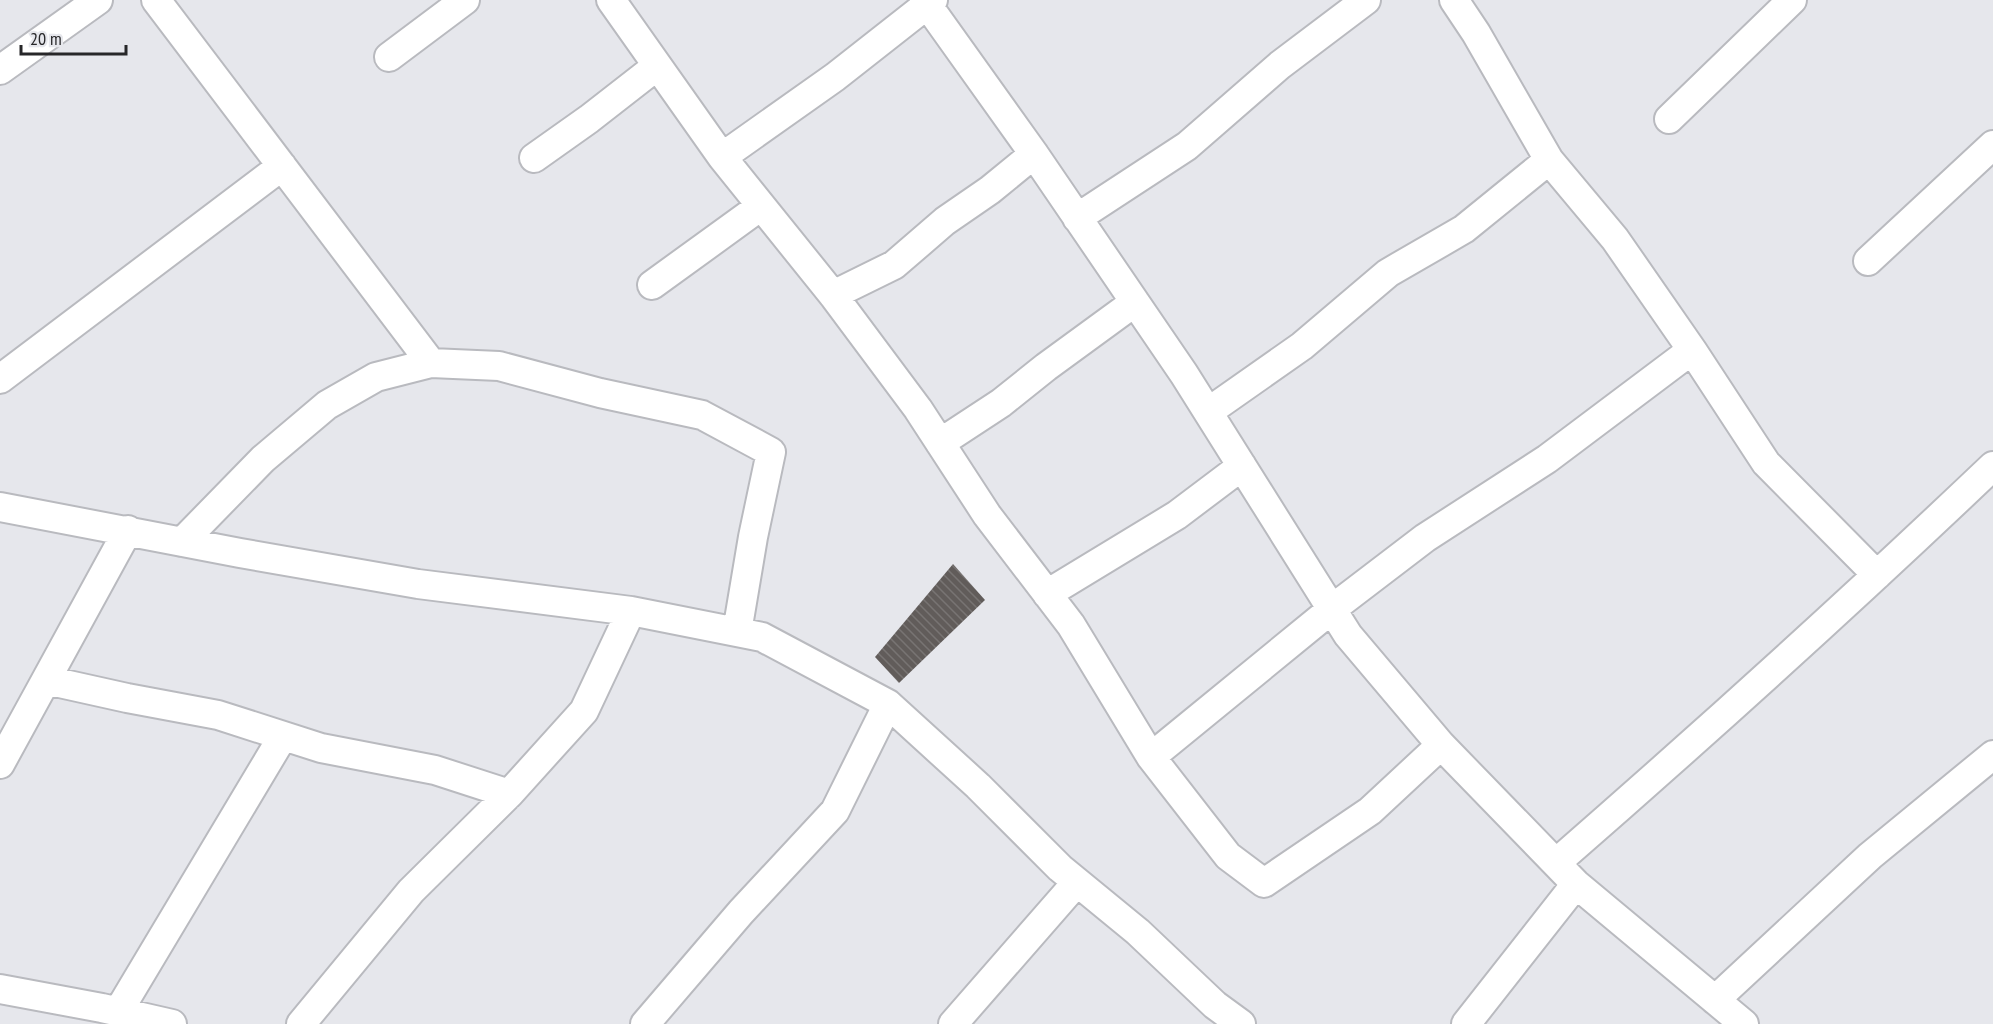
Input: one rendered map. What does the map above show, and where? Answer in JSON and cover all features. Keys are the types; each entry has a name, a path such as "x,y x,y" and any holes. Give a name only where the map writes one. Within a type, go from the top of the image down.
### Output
{"street":[{"path":"0,70 98,0"},
{"path":"156,0 431,363"},
{"path":"389,57 465,0"},
{"path":"611,0 722,157 833,295 918,409 987,515 1071,625 1152,758 1228,856 1264,883 1370,811 1441,745"},
{"path":"1077,218 1187,146 1280,65 1366,0"},
{"path":"1454,0 1476,33 1549,160 1615,239 1692,350 1766,463 1877,575"},
{"path":"1670,119 1791,0"},
{"path":"722,157 835,77 928,1 1208,412 1347,635 1441,745 1576,884 1744,1024"},
{"path":"534,158 657,66"},
{"path":"1868,261 1993,145"},
{"path":"833,295 894,265 945,221 990,190 1034,154"},
{"path":"1208,412 1302,346 1388,273 1464,229 1549,160"},
{"path":"0,379 282,166"},
{"path":"652,285 761,206"},
{"path":"940,443 1000,403 1135,302"},
{"path":"1152,758 1332,609 1425,538 1547,459 1692,350"},
{"path":"182,542 263,459 327,405 376,377 431,363 499,366 600,393 702,415 771,452 736,632"},
{"path":"1047,594 1177,515 1242,466"},
{"path":"1556,863 1705,733 1993,466"},
{"path":"0,507 418,584 631,611 762,637 888,704 978,786 1060,868 1138,933 1215,1005 1241,1024"},
{"path":"0,764 128,530"},
{"path":"301,1024 411,891 509,794 584,711 631,611"},
{"path":"46,680 218,715 321,748 435,770 509,794"},
{"path":"645,1024 741,912 836,811 888,704"},
{"path":"118,1012 283,736"},
{"path":"1715,1000 1870,856 1993,755"},
{"path":"953,1024 1077,882"},
{"path":"1466,1024 1576,884"},
{"path":"0,990 172,1024"}],"building":[{"path":"953,564 985,600 899,683 875,657"}]}
